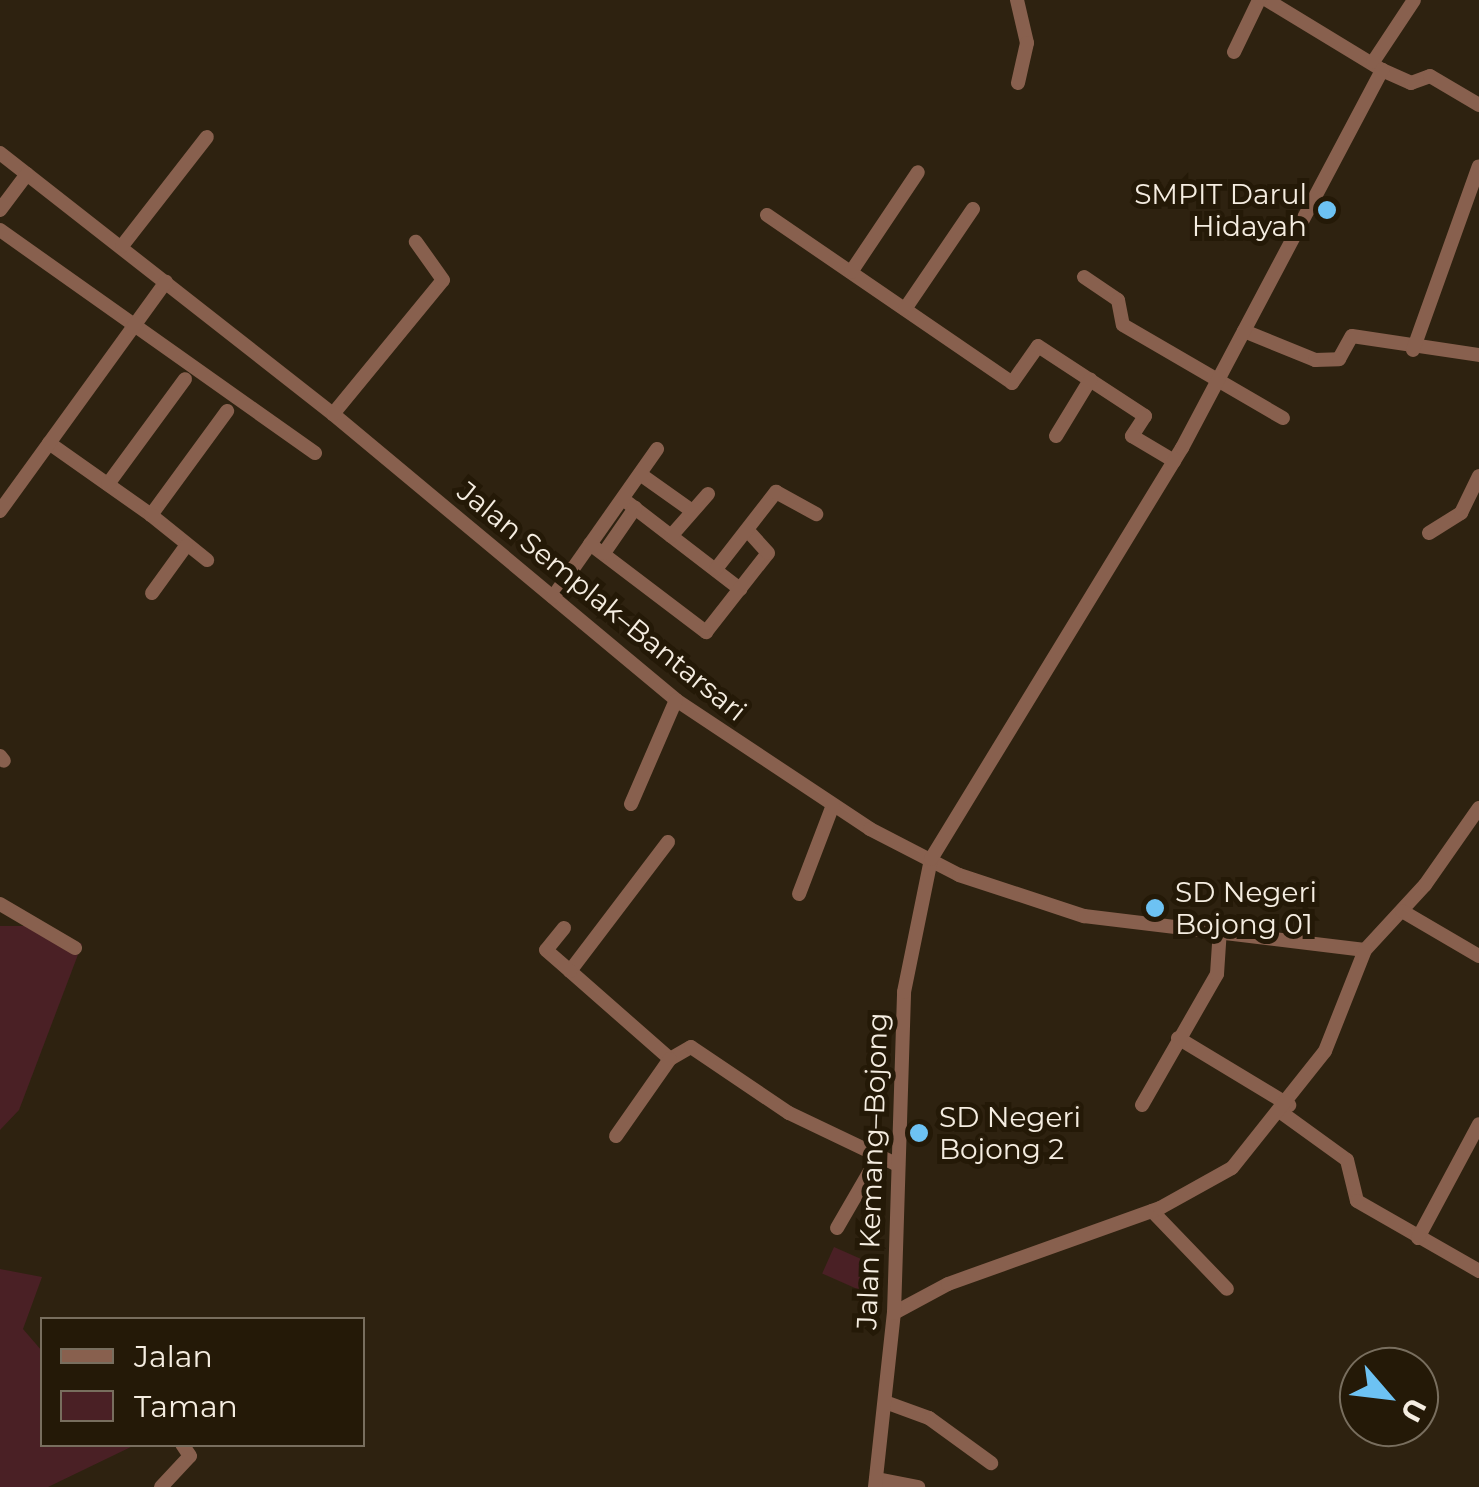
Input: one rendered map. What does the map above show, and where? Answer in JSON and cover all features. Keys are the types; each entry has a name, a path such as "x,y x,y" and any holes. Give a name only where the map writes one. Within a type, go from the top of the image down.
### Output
{"street":[{"path":"1016,0 1027,43 1018,83"},
{"path":"1234,52 1263,0 1411,82 1430,76 1479,104"},
{"name":"Jalan Kemang–Bojong","path":"875,1483 894,1313 908,948 932,859 1174,462 1414,0"},
{"path":"122,246 207,137"},
{"name":"Jalan Semplak–Bantarsari","path":"0,153 332,414 676,700 833,805 932,859 1084,916 1220,929 1365,950"},
{"path":"1414,350 1479,166"},
{"path":"850,272 918,172"},
{"path":"0,210 27,174"},
{"path":"905,310 973,210"},
{"path":"767,215 1012,383 1038,346 1145,416 1132,436 1174,462"},
{"path":"0,230 132,329 315,453"},
{"path":"332,414 443,280 416,242"},
{"path":"1084,277 1118,300 1120,322 1216,383 1283,418"},
{"path":"0,512 166,282"},
{"path":"1244,331 1316,360 1339,359 1349,336 1414,350 1479,356"},
{"path":"108,484 185,379"},
{"path":"1056,436 1090,380"},
{"path":"151,515 227,411"},
{"path":"49,443 207,560"},
{"path":"552,596 597,548 629,504 640,474 657,448"},
{"path":"640,474 692,512"},
{"path":"1429,533 1461,513 1479,476"},
{"path":"716,569 782,490 816,514"},
{"path":"672,536 708,494"},
{"path":"629,504 740,589"},
{"path":"597,548 703,632 769,550 748,532"},
{"path":"152,593 186,546"},
{"path":"631,804 676,700"},
{"path":"799,894 833,805"},
{"path":"894,1313 948,1284 1152,1211 1232,1168 1286,1109 1338,1028 1365,950 1402,911 1479,808"},
{"path":"570,972 668,842"},
{"path":"0,904 74,948"},
{"path":"1402,911 1479,956"},
{"path":"564,928 546,950 670,1059"},
{"path":"1142,1105 1217,974 1220,929"},
{"path":"1178,1038 1286,1109 1344,1158 1358,1202 1479,1271"},
{"path":"616,1136 670,1059 691,1047 877,1160 898,1165"},
{"path":"1418,1238 1479,1124"},
{"path":"837,1228 877,1160"},
{"path":"1152,1211 1227,1289"},
{"path":"884,1402 928,1418 990,1463"},
{"path":"161,1487 188,1460 183,1447"},
{"path":"875,1483 918,1487"}],"green space":[{"path":"0,926 43,926 82,944 19,1110 0,1130"},
{"path":"834,1247 877,1266 865,1293 822,1273"},
{"path":"0,1269 42,1277 23,1329 40,1349 40,1447 131,1447 48,1487 0,1487"}],"place":[{"name":"SMPIT Darul Hidayah","path":"1327,210"},
{"name":"SD Negeri Bojong 01","path":"1155,908"},
{"name":"SD Negeri Bojong 2","path":"919,1133"}]}
